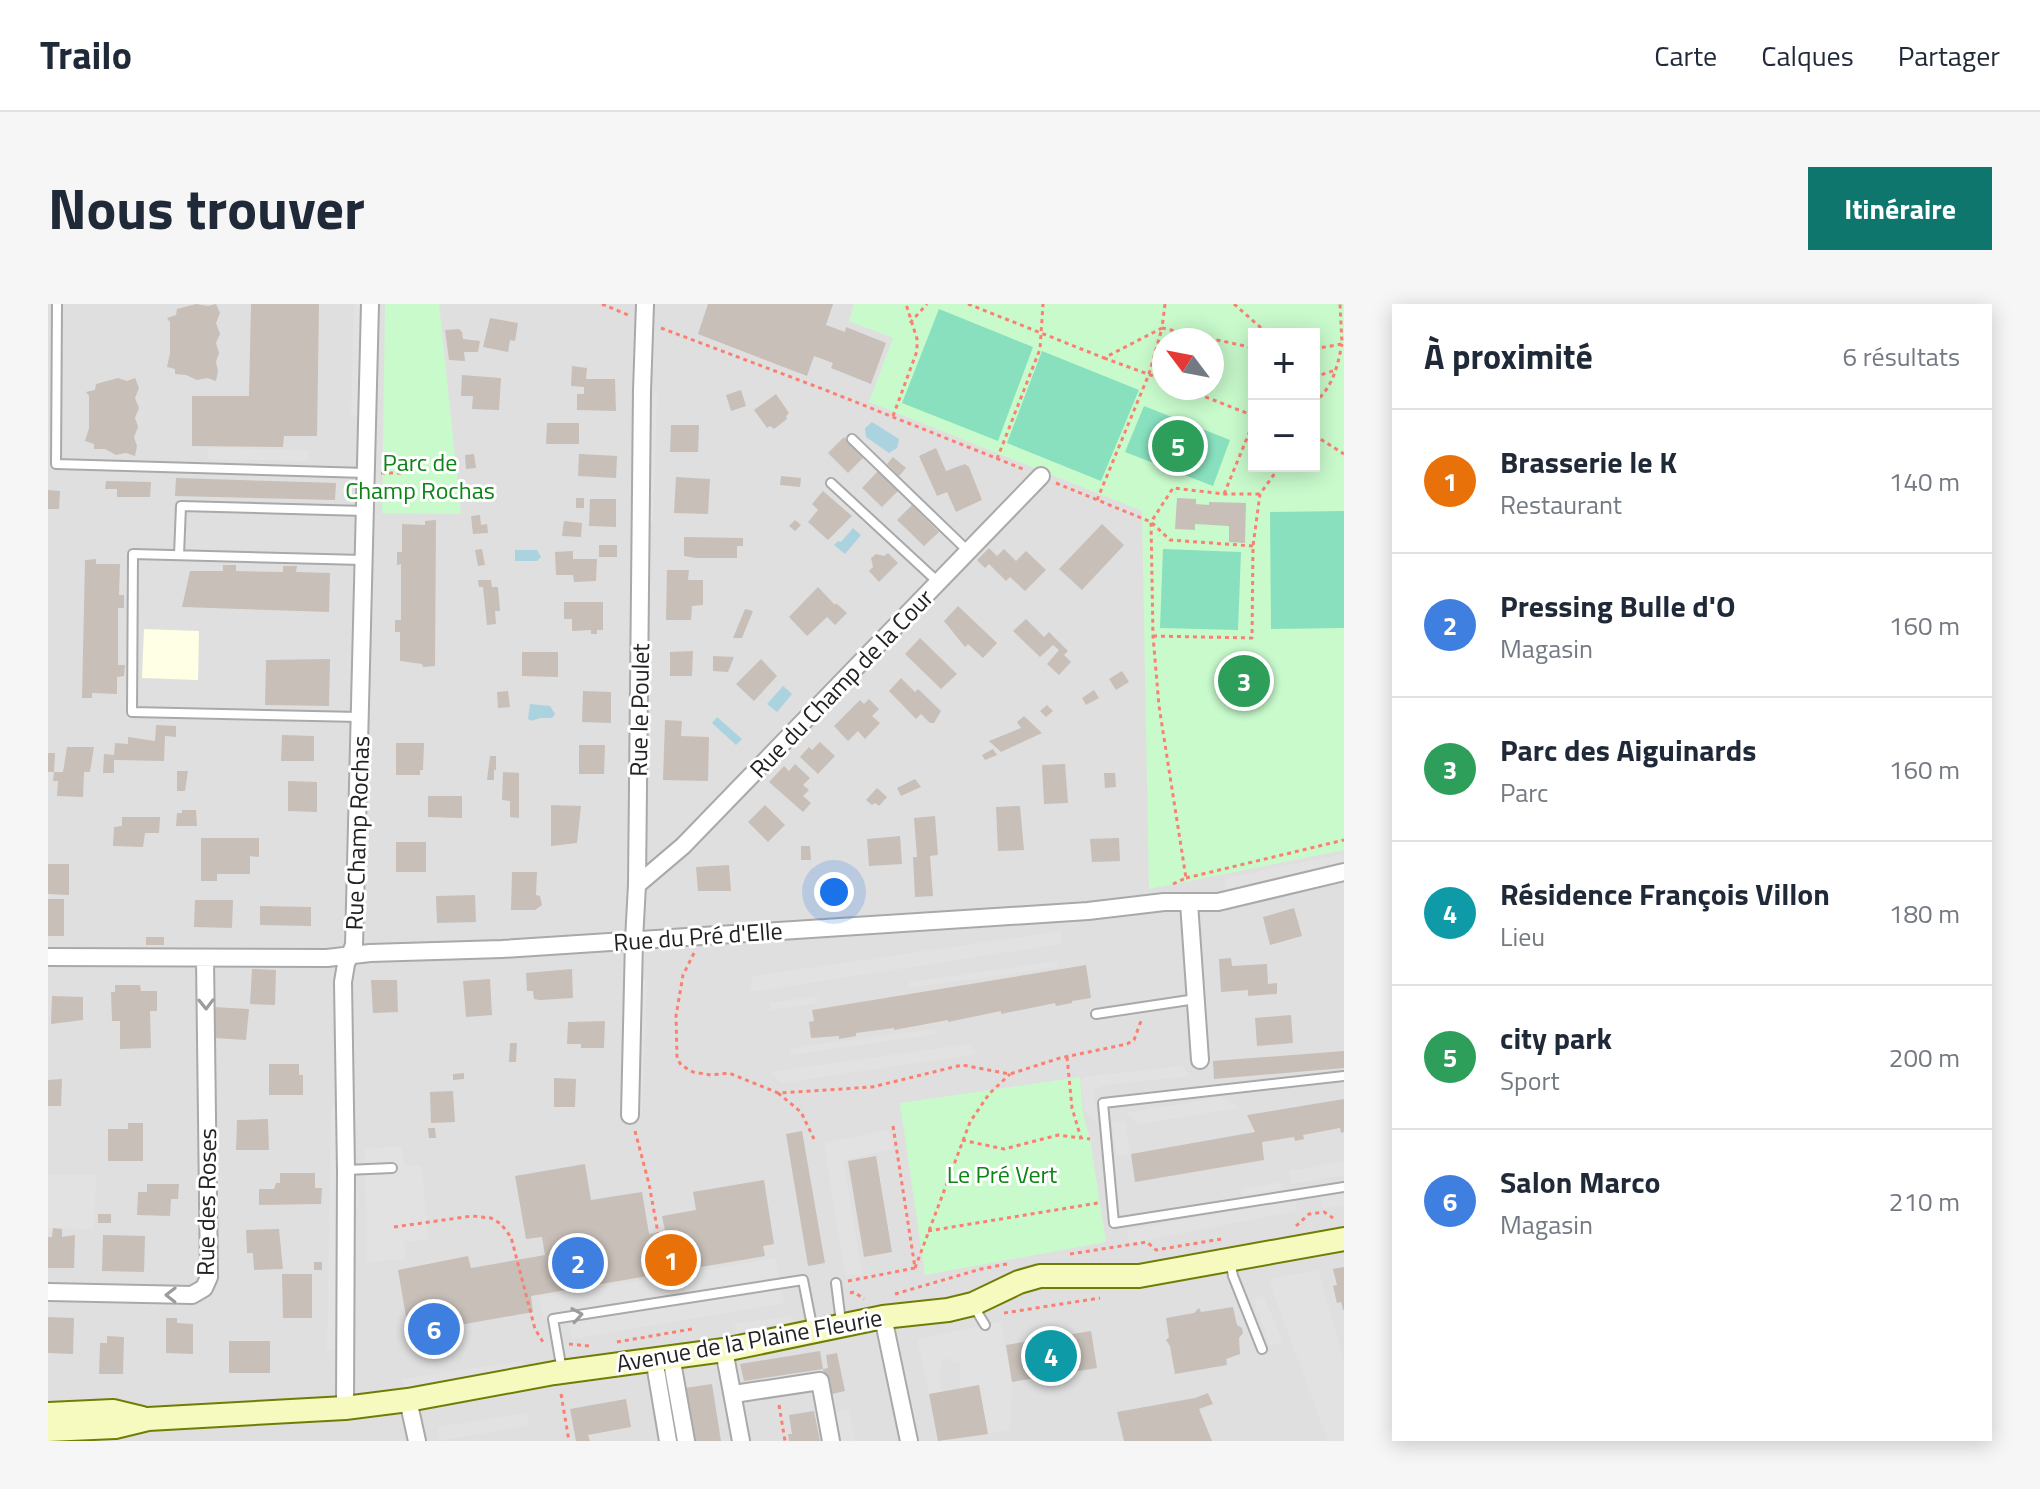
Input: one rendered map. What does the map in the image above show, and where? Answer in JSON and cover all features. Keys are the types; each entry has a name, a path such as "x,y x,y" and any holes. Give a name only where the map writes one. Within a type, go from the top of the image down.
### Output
{"street":[{"name":"Rue Champ Rochas","path":"345,1408 343,982 354,945 370,304"},
{"name":"Rue le Poulet","path":"630,1115 637,885 645,312"},
{"name":"Rue du Champ de la Cour","path":"637,885 683,846 1041,476"},
{"name":"Rue du Pré d'Elle","path":"48,957 327,958 349,954 502,949 1088,911 1164,902 1218,902 1344,872"},
{"path":"1189,903 1200,1060"},
{"name":"Rue des Roses","path":"48,1292 192,1295 204,1288 209,1277 205,958"},
{"name":"Avenue de la Plaine Fleurie","path":"48,1430 115,1427 148,1419 345,1408 561,1380 663,1357 724,1350 883,1317 948,1310 979,1315 1019,1282 1040,1276 1119,1278 1344,1239"},
{"path":"883,1317 909,1441"},
{"path":"724,1350 741,1441"},
{"path":"663,1357 668,1441"},
{"path":"663,1357 686,1441"},
{"path":"734,1394 820,1381 831,1441"},
{"path":"408,1400 417,1441"},
{"name":"Avenue de la Plaine Fleurie","path":"48,1404 74,1404 89,1412"},
{"name":"Avenue de la Plaine Fleurie","path":"48,1414 113,1411 148,1419"}],"lane":[{"path":"57,304 56,464 366,473"},
{"path":"852,439 968,551"},
{"path":"831,483 938,582"},
{"path":"179,555 181,506 365,511"},
{"path":"360,717 132,712 133,554 363,560"},
{"path":"1096,1014 1196,999"},
{"path":"1344,1076 1103,1103 1114,1223 1344,1187"},
{"path":"346,1170 392,1168"},
{"path":"1230,1259 1233,1276 1262,1349"},
{"path":"561,1380 553,1319 803,1280 814,1333"},
{"path":"836,1283 842,1327"}],"path":[{"path":"602,304 645,312 893,416 917,351 917,339 906,304"},
{"path":"910,323 927,304"},
{"path":"968,304 1152,375"},
{"path":"997,459 1037,357 1043,304"},
{"path":"1162,328 1166,304"},
{"path":"1234,304 1261,328"},
{"path":"1318,400 1327,392 1336,370 1342,344 1340,304"},
{"path":"1104,358 1152,333"},
{"path":"1224,341 1248,347"},
{"path":"1320,348 1342,344"},
{"path":"1097,500 1152,363"},
{"path":"1320,375 1336,370"},
{"path":"1211,400 1248,415"},
{"path":"1224,494 1248,433"},
{"path":"1320,439 1344,454"},
{"path":"386,472 402,473"},
{"path":"1153,636 1252,638 1253,546 1260,494 1276,472"},
{"path":"1186,878 1159,706 1153,636 1151,522 1173,488 1224,494 1260,494"},
{"path":"1151,522 1170,540 1253,546"},
{"path":"1164,902 1164,888 1186,878 1344,840"},
{"path":"696,950 683,975 676,1016 677,1058 681,1065 693,1072 711,1075 729,1073 778,1093 801,1112 814,1139"},
{"path":"915,1268 962,1140 989,1094 1010,1074 1127,1044 1139,1032 1144,1007"},
{"path":"1067,1057 1072,1108 1081,1138"},
{"path":"778,1093 872,1087 962,1065 1010,1074"},
{"path":"630,1115 649,1184 658,1233"},
{"path":"893,1126 915,1268"},
{"path":"962,1140 1004,1149 1045,1136 1090,1139"},
{"path":"928,1231 1100,1202"},
{"path":"394,1227 472,1216 491,1218 501,1224 511,1237 535,1329 542,1342"},
{"path":"836,1283 915,1268"},
{"path":"838,1295 854,1292"},
{"path":"979,1315 1112,1296"},
{"path":"607,1344 692,1329"},
{"path":"558,1346 593,1346"},
{"path":"561,1380 569,1441"},
{"path":"777,1389 785,1441"}],"shaded area":[{"path":"48,304 1344,304 1344,1441 48,1441"},
{"path":"354,304 365,304 362,416 351,416"},
{"path":"657,393 653,523 646,522 648,395"},
{"path":"208,448 309,450 308,461 208,459"},
{"path":"144,629 199,631 198,680 142,678"},
{"path":"1343,854 1344,864 1226,890 1224,879"},
{"path":"1063,931 1060,944 750,992 753,976"},
{"path":"1057,961 1058,967 910,988 909,982"},
{"path":"638,979 647,979 642,1114 634,1115"},
{"path":"817,996 818,1003 771,1010 770,1003"},
{"path":"934,1029 936,1034 791,1055 791,1048"},
{"path":"970,1044 977,1054 781,1083 771,1072"},
{"path":"1182,1066 1190,1076 1105,1085 1093,1091 1098,1124 1085,1112 1081,1080 1084,1077"},
{"path":"1222,1097 1239,1108 1140,1124 1125,1113"},
{"path":"339,1104 335,1350 327,1350 331,1105"},
{"path":"1125,1121 1130,1154 1117,1156 1112,1123"},
{"path":"889,1130 893,1149 843,1160 862,1274 845,1276 824,1143"},
{"path":"402,1146 404,1166 422,1165 428,1240 404,1242 406,1259 367,1262 365,1149"},
{"path":"1344,1161 1344,1175 1291,1184 1289,1171"},
{"path":"48,1175 96,1175 94,1229 48,1228"},
{"path":"1282,1182 1283,1189 1242,1196 1241,1189"},
{"path":"1344,1190 1344,1205 1322,1209 1320,1194"},
{"path":"1295,1200 1298,1211 1129,1243 1127,1230"},
{"path":"776,1258 784,1303 572,1339 568,1316 543,1320 540,1298"},
{"path":"1318,1270 1344,1360 1344,1441 1328,1441 1268,1279"},
{"path":"1263,1295 1283,1342 1271,1346 1253,1300"},
{"path":"792,1316 794,1325 737,1336 734,1324"},
{"path":"1001,1322 1012,1382 1010,1430 988,1434 979,1386 960,1388 960,1362 943,1358 941,1392 929,1394 917,1339"},
{"path":"524,1361 525,1366 405,1388 402,1379"},
{"path":"849,1409 855,1441 840,1441 835,1412"},
{"path":"526,1413 530,1425 440,1441 437,1427"}],"green space":[{"name":"Parc de Champ Rochas","path":"385,304 439,304 461,514 382,513"},
{"path":"854,304 1344,304 1344,850 1149,889 1142,511 869,402 893,338 849,321"},
{"path":"939,309 1033,347 998,441 902,403"},
{"path":"1042,351 1139,390 1101,481 1007,443"},
{"path":"1144,406 1230,440 1213,486 1125,452"},
{"path":"1344,511 1344,628 1271,629 1270,512"},
{"path":"1163,549 1241,552 1238,630 1160,628"},
{"name":"Le Pré Vert","path":"1080,1077 1083,1114 1090,1139 1106,1242 925,1275 900,1103"}],"water":[{"path":"872,422 899,439 897,448 889,453 866,437 865,428"},
{"path":"853,528 861,535 845,554 834,545 841,542"},
{"path":"515,550 537,550 541,557 537,561 515,561"},
{"path":"783,686 792,694 777,712 767,704"},
{"path":"530,704 550,706 555,714 552,718 531,721 528,719"},
{"path":"717,717 742,739 736,745 712,723"}],"building":[{"path":"196,304 216,304 220,313 216,323 220,334 216,343 219,353 216,381 175,374 175,369 167,367 170,322 167,318 176,315 177,309"},
{"path":"251,304 319,304 317,436 284,436 283,447 192,446 192,396 249,396"},
{"path":"708,304 833,304 826,325 845,332 846,327 886,343 871,384 831,368 833,363 814,356 807,376 698,334"},
{"path":"490,318 518,323 515,341 510,340 508,352 483,347"},
{"path":"459,329 463,339 480,341 478,352 464,352 465,361 449,360 445,330"},
{"path":"572,366 587,368 586,379 615,379 616,411 577,410 577,394 584,394 584,387 571,386"},
{"path":"462,375 501,378 499,410 472,409 473,396 461,396"},
{"path":"118,378 127,381 135,378 139,388 135,398 139,408 135,418 138,427 134,437 137,446 135,456 94,449 94,444 85,441 89,428 89,396 86,392 95,390 96,384"},
{"path":"741,390 746,406 731,411 726,395"},
{"path":"776,394 789,413 787,419 774,429 770,426 767,428 754,410"},
{"path":"547,423 579,423 579,444 546,444"},
{"path":"671,425 699,425 698,452 670,452"},
{"path":"844,437 864,457 848,473 828,453"},
{"path":"936,448 946,471 965,464 969,467 982,500 956,512 947,492 937,496 919,456"},
{"path":"474,454 476,468 466,469 465,455"},
{"path":"579,454 617,456 616,478 578,476"},
{"path":"893,457 906,468 899,476 887,464"},
{"path":"878,471 898,491 882,507 862,488"},
{"path":"781,476 801,478 800,487 780,485"},
{"path":"676,477 710,479 708,514 674,513"},
{"path":"176,478 336,483 335,500 175,496"},
{"path":"106,481 151,482 150,497 117,497 117,489 105,489"},
{"path":"48,490 60,491 59,509 48,509"},
{"path":"823,491 852,516 828,540 808,522 818,510 812,504"},
{"path":"576,498 584,498 584,508 576,508"},
{"path":"1177,498 1196,499 1196,504 1209,505 1209,502 1246,503 1245,543 1229,542 1229,526 1195,524 1195,530 1175,529"},
{"path":"590,499 616,499 616,527 589,526"},
{"path":"912,505 939,532 924,546 897,520"},
{"path":"480,515 481,525 487,524 488,533 473,534 471,516"},
{"path":"436,520 435,666 423,667 422,664 400,661 400,632 395,632 395,620 401,620 401,564 397,565 397,552 402,552 402,524 425,525 425,521"},
{"path":"795,520 801,525 795,531 789,526"},
{"path":"564,521 582,523 581,537 562,536"},
{"path":"1102,524 1124,545 1082,590 1059,569"},
{"path":"684,537 743,538 743,546 737,546 737,558 696,558 684,556"},
{"path":"599,545 617,545 617,557 599,557"},
{"path":"989,548 997,556 1004,549 1016,561 1026,551 1046,570 1025,591 1010,577 1006,581 989,564 985,568 977,560"},
{"path":"482,549 485,565 478,566 475,550"},
{"path":"573,551 573,559 597,559 596,581 574,582 573,575 556,575 555,552"},
{"path":"888,553 898,563 879,582 869,571 873,567 871,558 876,554 884,556"},
{"path":"96,559 96,564 120,564 119,595 124,595 124,608 118,608 118,665 125,665 124,676 117,677 117,694 92,693 92,698 82,698 85,560"},
{"path":"223,565 236,565 236,571 283,572 283,566 297,566 296,572 330,573 329,612 182,607 190,571 223,571"},
{"path":"667,570 689,570 688,580 703,580 703,605 692,606 691,620 666,620"},
{"path":"478,580 491,580 492,587 498,587 500,611 495,611 496,624 487,625 483,587 479,587"},
{"path":"818,587 847,613 835,625 827,617 807,636 789,617"},
{"path":"564,602 603,602 603,630 597,630 597,634 591,634 591,630 572,631 572,619 564,619"},
{"path":"958,606 997,643 983,658 968,644 965,647 944,621"},
{"path":"745,609 753,611 742,638 733,638"},
{"path":"1026,619 1044,637 1049,632 1068,651 1064,655 1071,662 1059,675 1047,664 1059,650 1053,645 1040,657 1013,631"},
{"path":"920,638 957,674 941,689 905,654"},
{"path":"693,651 692,676 670,676 670,652"},
{"path":"522,652 558,652 558,677 522,676"},
{"path":"713,656 734,657 728,672 713,671"},
{"path":"330,659 329,706 265,705 266,660"},
{"path":"761,659 777,676 754,701 736,684"},
{"path":"1122,671 1129,682 1116,690 1109,679"},
{"path":"901,678 941,711 934,723 921,714 916,719 889,691"},
{"path":"1094,690 1099,698 1086,705 1082,698"},
{"path":"508,691 510,707 498,708 497,692"},
{"path":"583,691 611,692 611,723 582,722"},
{"path":"869,699 879,709 872,716 880,723 865,739 858,731 848,741 834,726 860,700 864,704"},
{"path":"1047,705 1053,711 1046,717 1040,711"},
{"path":"1024,716 1042,733 1001,752 989,741 1021,728 1017,722"},
{"path":"665,720 682,721 681,736 709,737 708,781 663,780"},
{"path":"156,725 176,726 176,737 165,736 164,761 114,760 114,773 103,773 104,754 114,755 115,743 128,744 128,737 155,741"},
{"path":"282,735 314,736 314,761 281,761"},
{"path":"820,742 835,756 818,774 800,757 809,747 812,750"},
{"path":"396,743 424,743 420,775 396,775"},
{"path":"579,745 605,745 604,774 579,774"},
{"path":"67,747 94,747 90,772 84,772 83,797 57,796 58,781 53,781 54,772 63,772"},
{"path":"993,749 997,755 985,760 982,755"},
{"path":"48,753 55,753 54,772 48,772"},
{"path":"490,756 496,756 494,780 487,780"},
{"path":"795,764 810,778 803,785 809,790 803,796 811,803 803,812 769,782 784,766 789,771"},
{"path":"1065,764 1068,803 1044,804 1042,765"},
{"path":"177,771 188,771 185,791 177,791"},
{"path":"503,772 519,773 519,818 510,817 510,801 502,800"},
{"path":"1104,773 1115,773 1116,787 1105,788"},
{"path":"915,779 921,787 901,796 897,788"},
{"path":"288,781 317,782 317,812 288,811"},
{"path":"877,788 887,797 879,806 866,800"},
{"path":"428,796 462,796 462,818 428,817"},
{"path":"551,805 581,806 577,843 551,846"},
{"path":"765,805 785,825 768,842 748,822"},
{"path":"1020,806 1024,850 998,851 996,807"},
{"path":"182,810 196,810 197,826 176,826 177,813 182,813"},
{"path":"935,816 938,855 930,856 933,896 915,897 913,857 917,857 914,818"},
{"path":"122,817 160,817 159,833 145,833 143,847 113,846 114,827 122,826"},
{"path":"900,836 902,864 869,866 867,839"},
{"path":"201,838 259,838 259,857 250,856 250,874 217,874 217,881 201,881"},
{"path":"1119,838 1120,861 1092,862 1090,839"},
{"path":"396,842 426,842 426,872 396,872"},
{"path":"801,846 810,846 811,860 801,860"},
{"path":"48,864 69,864 69,895 48,894"},
{"path":"729,865 731,891 698,891 696,867"},
{"path":"512,872 537,872 536,895 540,896 542,905 535,910 511,910"},
{"path":"475,895 476,922 437,923 436,896"},
{"path":"48,899 64,899 64,936 48,936"},
{"path":"195,900 233,900 232,928 194,927"},
{"path":"260,906 311,907 311,926 260,925"},
{"path":"1294,908 1302,936 1270,945 1263,917"},
{"path":"146,937 164,937 164,945 146,945"},
{"path":"1231,958 1232,966 1267,964 1268,984 1277,983 1277,994 1248,996 1248,990 1221,992 1219,959"},
{"path":"1086,965 1091,998 1056,1006 1055,1003 948,1022 856,1033 856,1036 839,1039 839,1036 811,1038 809,1022 814,1021 812,1010"},
{"path":"252,969 276,970 275,1005 250,1004"},
{"path":"572,969 573,998 540,1000 534,999 533,991 527,991 526,973"},
{"path":"490,979 492,1015 466,1017 463,981"},
{"path":"371,980 397,980 398,1012 373,1013"},
{"path":"115,985 140,985 141,991 157,991 157,1011 150,1011 151,1048 120,1049 120,1021 112,1021 111,992 115,992"},
{"path":"52,996 83,997 83,1020 51,1024"},
{"path":"214,1007 249,1009 246,1040 214,1038"},
{"path":"1291,1015 1293,1043 1257,1046 1255,1018"},
{"path":"605,1021 604,1048 581,1048 581,1044 567,1044 568,1022"},
{"path":"510,1043 517,1043 516,1062 509,1062"},
{"path":"1344,1051 1344,1068 1214,1079 1213,1061"},
{"path":"269,1064 299,1064 299,1075 303,1075 303,1095 269,1095"},
{"path":"464,1073 464,1079 453,1080 453,1074"},
{"path":"554,1078 576,1079 575,1107 554,1107"},
{"path":"62,1079 61,1106 48,1106 48,1080"},
{"path":"453,1091 455,1122 431,1123 430,1092"},
{"path":"1344,1099 1344,1132 1341,1133 1340,1128 1303,1135 1304,1139 1295,1141 1294,1137 1262,1142 1264,1160 1135,1182 1131,1154 1255,1132 1247,1115"},
{"path":"268,1119 269,1150 236,1150 237,1120"},
{"path":"128,1123 143,1123 143,1161 108,1161 108,1129 128,1129"},
{"path":"428,1128 435,1128 436,1138 429,1138"},
{"path":"802,1131 825,1263 808,1266 786,1134"},
{"path":"876,1156 892,1252 864,1257 848,1161"},
{"path":"585,1164 591,1200 642,1192 649,1234 665,1231 662,1216 696,1210 693,1192 764,1180 774,1244 763,1246 765,1256 531,1296 533,1312 409,1334 398,1270 468,1256 471,1268 545,1255 542,1237 526,1239 515,1176"},
{"path":"280,1173 315,1173 315,1188 322,1188 321,1204 259,1205 259,1189 274,1189 276,1183 280,1183"},
{"path":"147,1184 179,1184 178,1199 171,1199 170,1216 137,1215 138,1192 147,1192"},
{"path":"98,1214 111,1214 111,1223 98,1223"},
{"path":"53,1228 62,1229 62,1237 75,1235 74,1268 48,1268 48,1237 52,1237"},
{"path":"279,1229 283,1269 254,1270 253,1253 247,1253 246,1230"},
{"path":"103,1235 145,1236 144,1272 102,1271"},
{"path":"314,1262 322,1262 322,1270 314,1270"},
{"path":"1344,1267 1343,1310 1341,1302 1337,1303 1333,1269"},
{"path":"282,1274 312,1274 312,1318 283,1318"},
{"path":"1233,1307 1237,1325 1243,1333 1239,1338 1240,1354 1226,1359 1227,1365 1175,1374 1166,1340 1169,1337 1166,1318 1194,1313 1199,1308 1201,1312"},
{"path":"48,1317 74,1318 73,1354 48,1353"},
{"path":"166,1318 177,1318 177,1323 193,1324 193,1354 166,1353"},
{"path":"1091,1331 1097,1368 1012,1382 1006,1345"},
{"path":"107,1336 124,1337 123,1374 99,1374 100,1343 107,1343"},
{"path":"229,1341 270,1341 270,1373 229,1373"},
{"path":"820,1351 823,1369 744,1381 740,1364"},
{"path":"837,1353 845,1391 828,1395 823,1369 828,1368 826,1355"},
{"path":"712,1384 721,1441 694,1441 684,1407 688,1407 685,1388"},
{"path":"979,1385 988,1434 938,1441 929,1394"},
{"path":"1208,1393 1213,1404 1199,1409 1212,1441 1124,1441 1117,1412"},
{"path":"626,1399 631,1427 588,1435 590,1441 576,1441 570,1409"},
{"path":"814,1411 820,1441 789,1441 788,1434 792,1434 789,1415"}],"place":[{"name":"city park","path":"1178,446"},
{"name":"Parc des Aiguinards","path":"1244,681"},
{"name":"Brasserie le K","path":"671,1260"},
{"name":"Pressing Bulle d'O","path":"578,1263"},
{"name":"Salon Marco","path":"434,1329"},
{"name":"Résidence François Villon","path":"1051,1356"}]}
